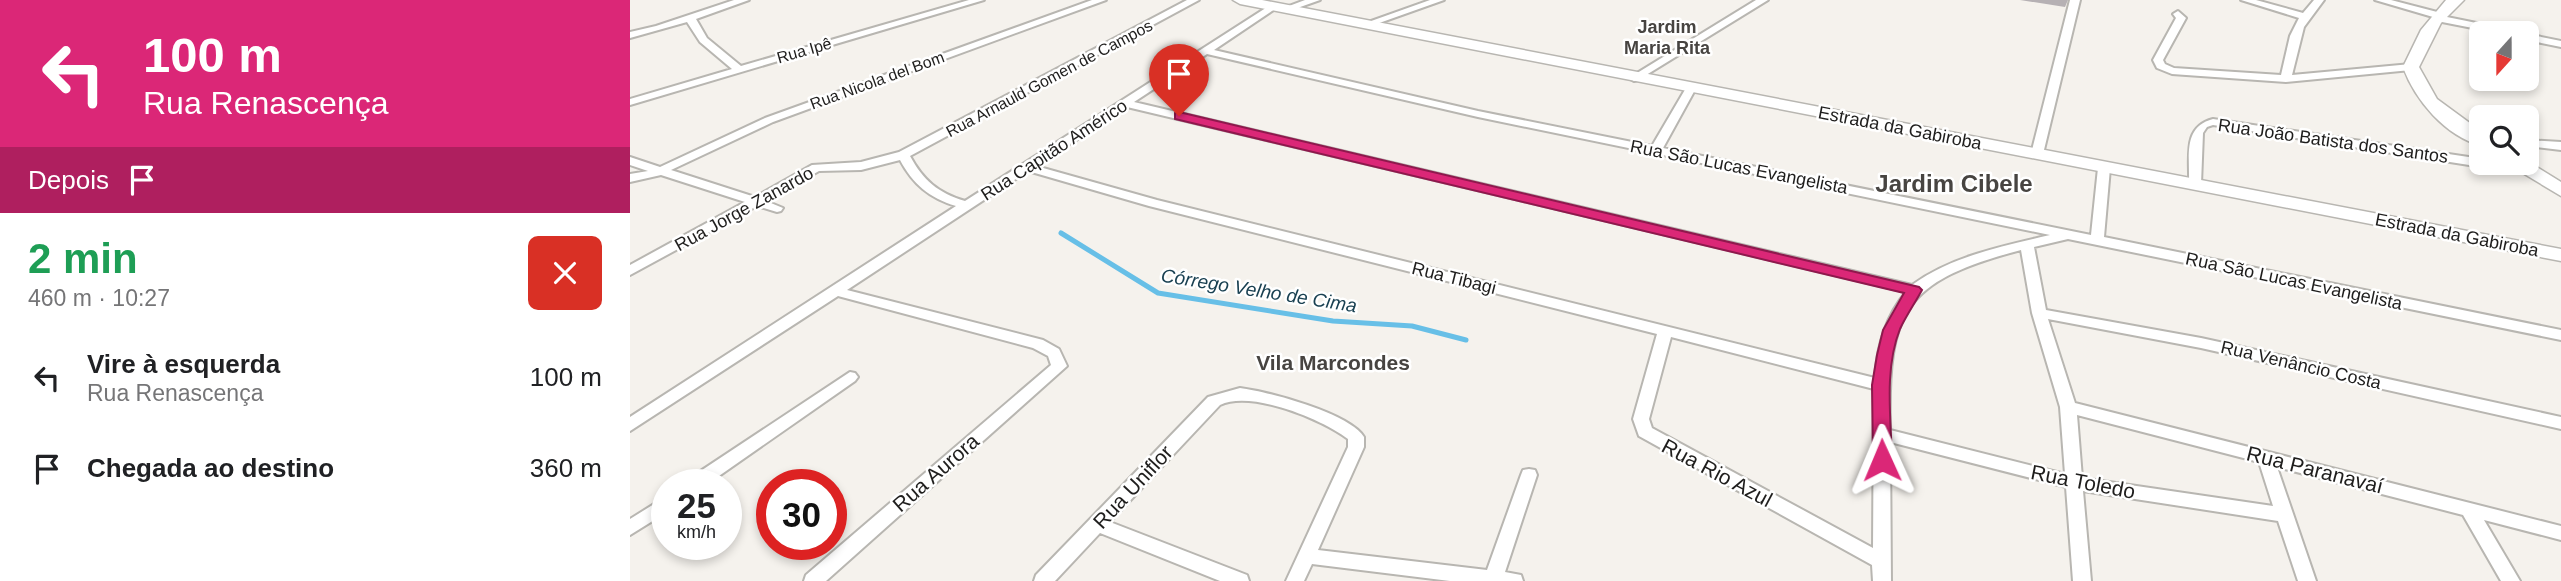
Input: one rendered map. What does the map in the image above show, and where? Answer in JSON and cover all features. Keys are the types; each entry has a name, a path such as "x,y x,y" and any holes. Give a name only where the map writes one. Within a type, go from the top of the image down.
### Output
{"main road":[{"name":"Estrada da Gabiroba","path":"1240,0 2561,255"},
{"path":"2456,0 2437,17 2411,67 2423,95 2432,106 2469,131"},
{"path":"2536,175 2561,190"}],"street":[{"path":"630,35 664,29 690,17 744,0"},
{"name":"Rua Ipê","path":"630,102 979,0"},
{"name":"Rua Nicola del Bom","path":"658,172 769,120 1101,0"},
{"name":"Rua Arnauld Gomen de Campos","path":"903,155 1194,0"},
{"name":"Rua Capitão Américo","path":"630,425 834,290 1029,168 1207,51 1279,8 1315,0"},
{"path":"1365,24 1439,0"},
{"path":"1634,78 1763,0"},
{"path":"2037,155 2075,0"},
{"path":"2246,0 2303,16"},
{"path":"2287,79 2294,35 2303,16 2319,0"},
{"path":"2380,0 2469,24"},
{"path":"2178,14 2181,18 2158,60 2161,66 2172,71 2287,79 2411,67"},
{"path":"690,17 704,40 738,69"},
{"path":"2539,39 2561,44"},
{"name":"Rua São Lucas Evangelista","path":"1207,51 1478,114 2561,335"},
{"path":"1656,150 1691,88"},
{"path":"1126,103 1914,290"},
{"name":"Rua João Batista dos Santos","path":"2196,184 2197,133 2203,125 2213,122 2469,161"},
{"path":"2539,144 2561,146"},
{"path":"903,155 916,179 928,191 968,205"},
{"name":"Rua Jorge Zanardo","path":"630,271 816,168 861,166 903,155"},
{"path":"630,162 708,184 777,208"},
{"name":"Rua Tibagi","path":"1029,168 1153,203 1881,385"},
{"path":"2098,239 2104,168"},
{"path":"630,178 658,172"},
{"path":"1882,581 1881,385 1892,330 1914,290 1971,262 2072,234"},
{"path":"2027,245 2039,313 2068,407 2082,581"},
{"name":"Rua Aurora","path":"813,581 1059,366 1054,353 1038,344 834,290"},
{"name":"Rua Venâncio Costa","path":"2039,313 2201,343 2561,423"},
{"name":"Rua Rio Azul","path":"1665,333 1641,419 1645,432 1881,561"},
{"path":"716,469 850,377"},
{"name":"Rua Uniflor","path":"1043,581 1214,401 1225,396 1252,396 1346,426 1356,437 1356,447 1308,556"},
{"name":"Rua Paranavaí","path":"2068,407 2561,533"},
{"name":"Rua Toledo","path":"1883,434 2074,483 2286,516"},
{"path":"2266,458 2307,581"},
{"path":"1494,577 1529,475"},
{"path":"2469,510 2511,581"},
{"path":"630,528 651,514"},
{"path":"1098,525 1240,581"},
{"path":"1295,581 1308,556 1514,581"}],"waterway":[{"name":"Córrego Velho de Cima","path":"1061,233 1158,293 1333,321 1412,326 1466,340"}],"district":[{"name":"Jardim Maria Rita","path":"1667,37"},
{"name":"Jardim Cibele","path":"1954,184"},
{"name":"Vila Marcondes","path":"1333,363"}],"route":[{"path":"1179,116 1914,290 1892,330 1886,355 1881,385 1882,460"}]}
